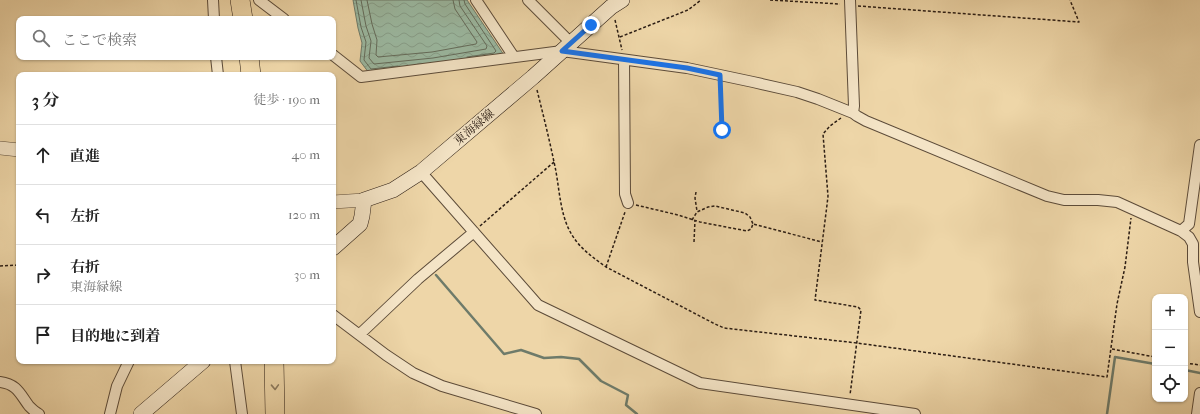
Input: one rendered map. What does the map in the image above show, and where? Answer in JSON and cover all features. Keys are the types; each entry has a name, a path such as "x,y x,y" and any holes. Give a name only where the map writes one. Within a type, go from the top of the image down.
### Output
{"highway":[{"path":"227,0 230,16"},
{"path":"240,0 243,16"},
{"path":"235,60 237,72"},
{"path":"249,60 251,72"},
{"path":"260,364 262,414"},
{"path":"274,364 275,414"}],"main road":[{"name":"東海緑線","path":"364,200 393,190 421,172 533,77 614,2"},
{"path":"336,245 360,224 364,200"},
{"path":"140,414 199,364"}],"street":[{"path":"213,0 214,16"},
{"path":"259,0 280,16"},
{"path":"476,0 514,57"},
{"path":"528,0 566,47"},
{"path":"850,3 854,106 852,113"},
{"path":"336,57 361,77 514,57 566,47 623,60 687,68 796,92 852,113 866,121 1047,196 1064,200 1110,200 1181,231 1189,237 1192,244 1200,312"},
{"path":"216,60 218,72"},
{"path":"623,60 625,194 628,203"},
{"path":"1181,231 1189,224 1200,145"},
{"path":"0,148 16,150"},
{"path":"421,172 538,305 700,383 848,409 915,414"},
{"path":"336,202 364,200"},
{"path":"360,334 418,279 474,232"},
{"path":"336,317 386,355 413,373 442,386 536,414"},
{"path":"110,414 117,386 128,364"},
{"path":"235,364 242,414"},
{"path":"0,382 19,390 30,407 39,414"},
{"path":"1197,414 1200,393"}],"path":[{"path":"620,37 688,10 701,0"},
{"path":"770,0 829,4 850,3 1079,22 1070,0"},
{"path":"614,2 623,60"},
{"path":"720,75 722,130"},
{"path":"533,77 554,162 563,211 568,229 574,238 592,257 606,267 724,328 857,343 1107,377 1117,304 1125,267 1132,209"},
{"path":"848,409 861,310 860,308 815,300 828,196 823,134 830,126 852,113"},
{"path":"474,232 554,162"},
{"path":"696,192 695,198 698,211"},
{"path":"606,267 628,203 678,215 692,220 747,231 751,229 753,224"},
{"path":"692,220 698,211 715,206 748,215 753,224 822,242"},
{"path":"694,242 695,220"},
{"path":"0,266 16,265"},
{"path":"1111,348 1152,356"},
{"path":"1188,363 1200,365"}],"water":[{"path":"353,0 467,0 504,55 369,73 360,61 362,43"}],"waterway":[{"path":"436,275 504,354 521,350 544,358 561,357 579,359 601,381 628,395 626,405 637,414"},
{"path":"1107,414 1115,357 1152,363"},
{"path":"1188,371 1200,373"}],"route":[{"path":"591,25 562,51 662,64 720,75 722,130"}]}
